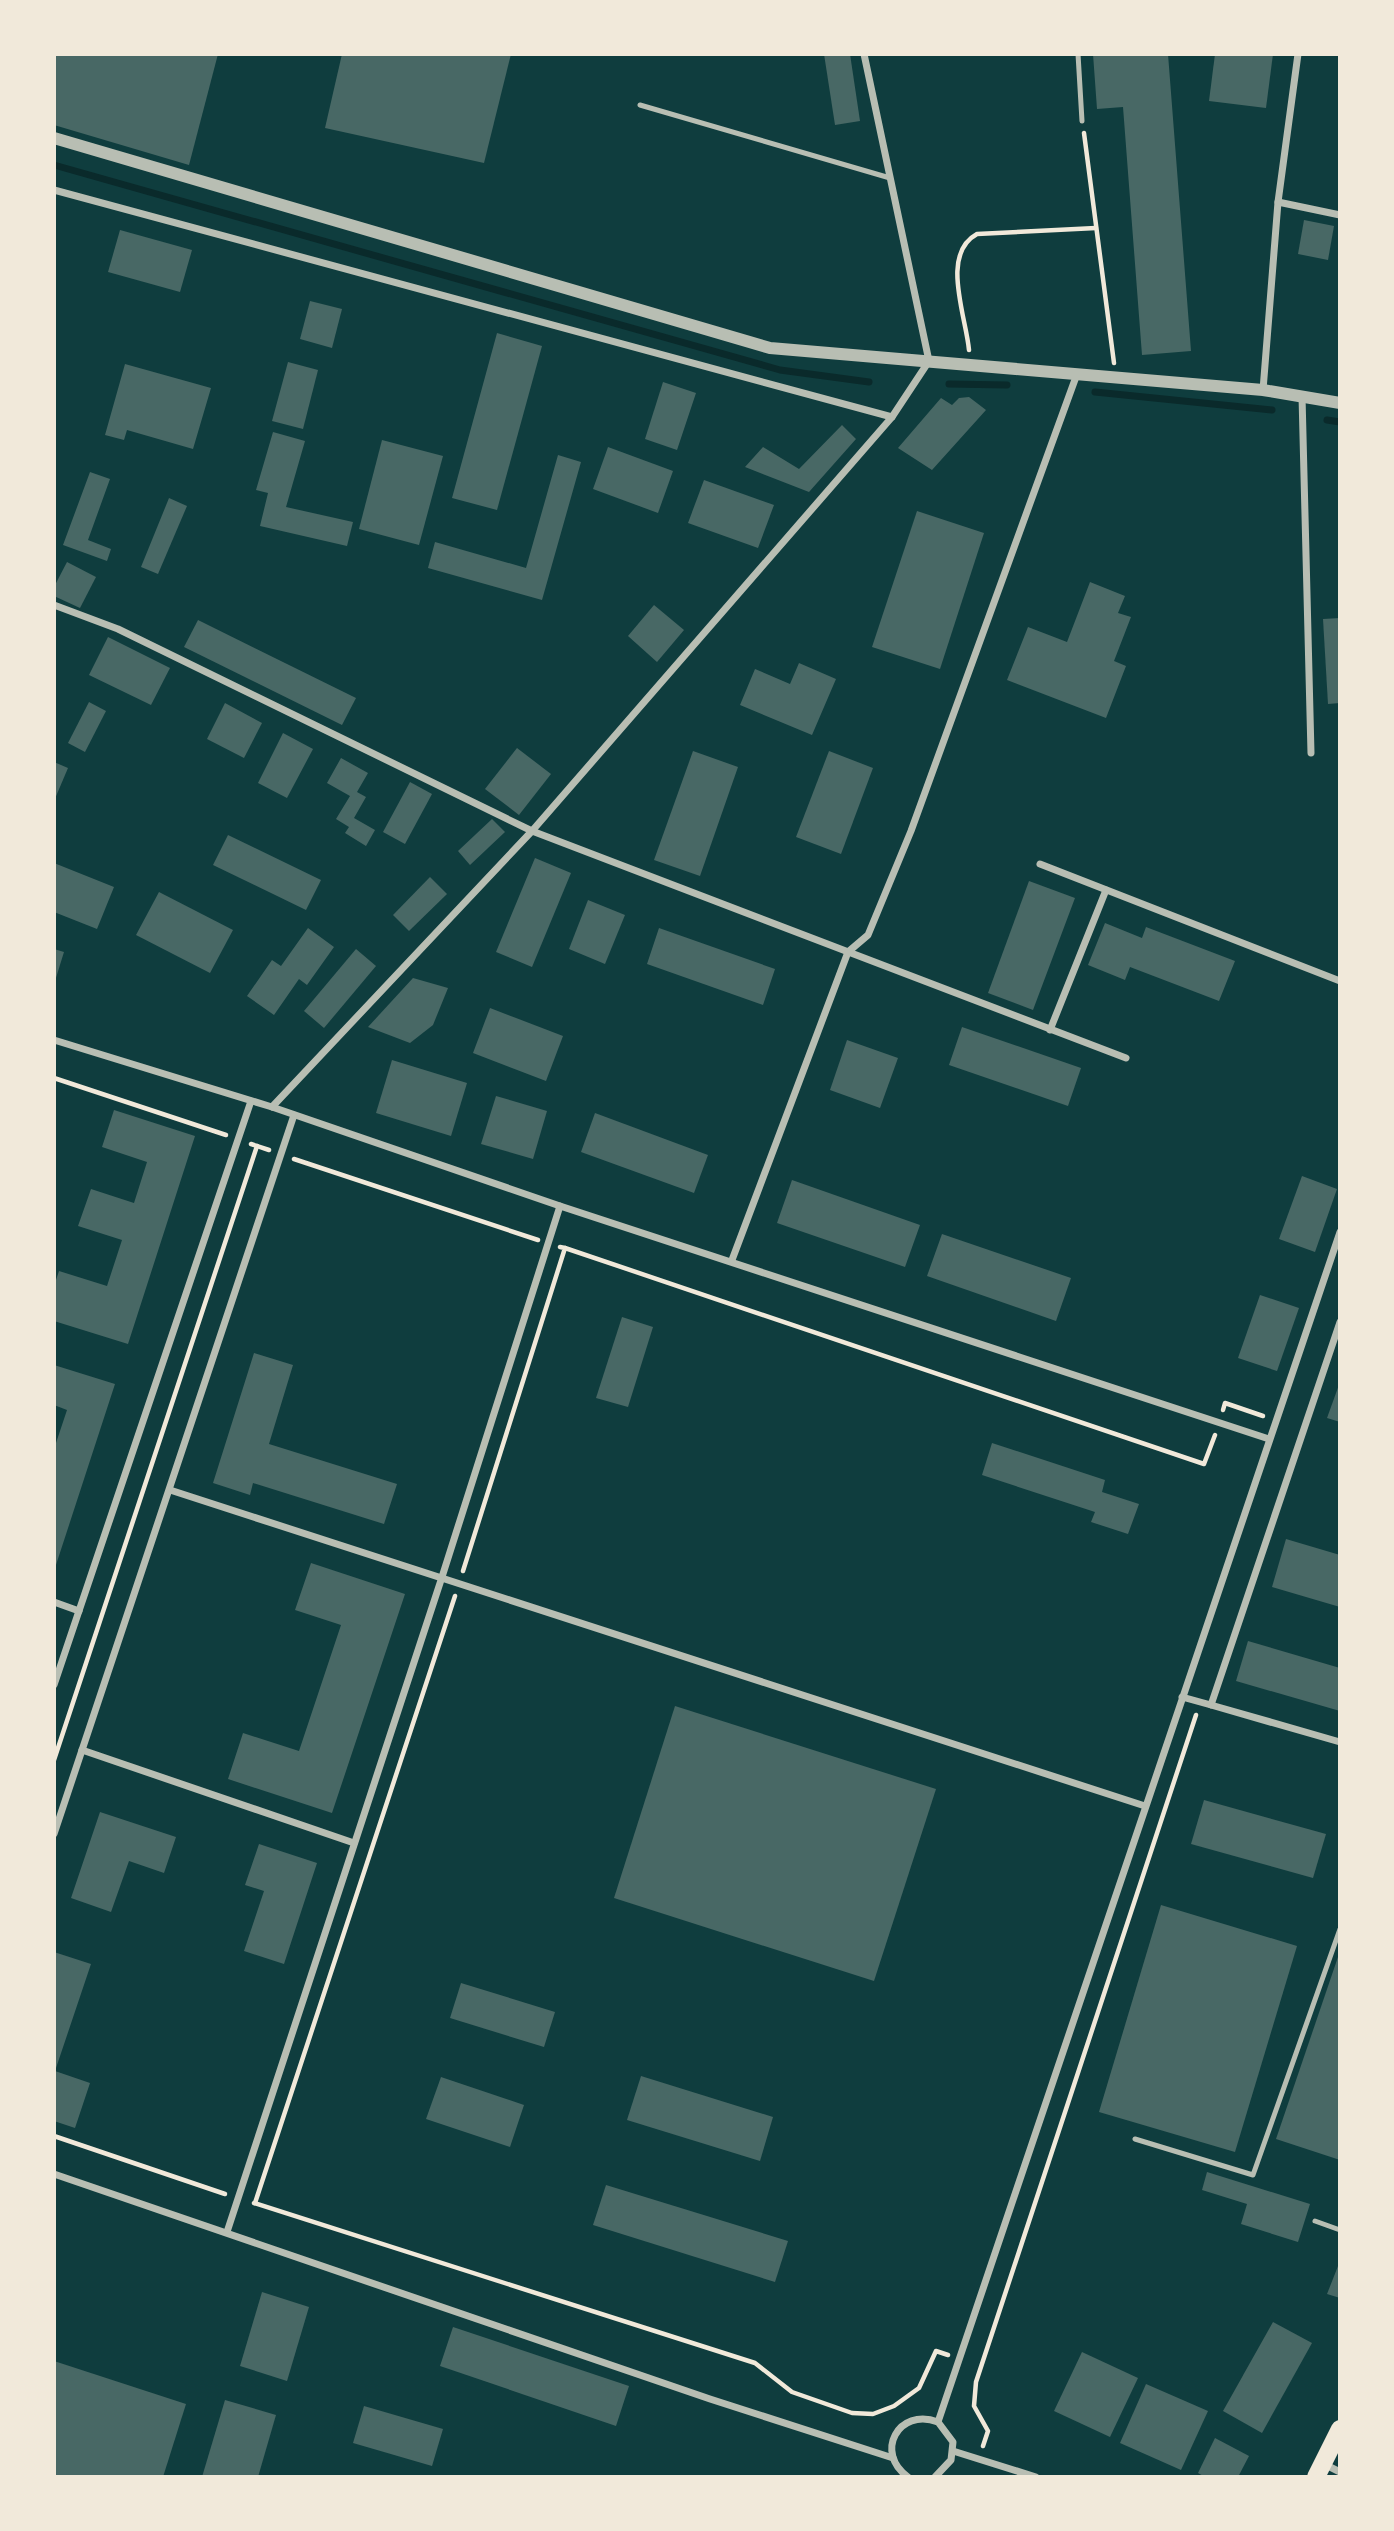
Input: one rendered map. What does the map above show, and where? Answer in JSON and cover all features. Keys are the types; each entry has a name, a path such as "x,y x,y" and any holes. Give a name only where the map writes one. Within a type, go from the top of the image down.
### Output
{"main road":[{"path":"1320,2470 1340,2429"}],"street":[{"path":"272,1107 532,831 892,417 929,361 864,54"},
{"path":"1263,390 1278,202 1298,54"},
{"path":"54,138 770,348 1263,390 1340,403"},
{"path":"54,190 892,417"},
{"path":"1278,202 1340,215"},
{"path":"732,1261 848,952 868,935 911,831 1077,373"},
{"path":"1302,396 1311,753"},
{"path":"54,605 118,629 532,831 1126,1058"},
{"path":"1040,864 1340,981"},
{"path":"1050,1030 1106,890"},
{"path":"54,1041 272,1107 560,1206 1269,1439"},
{"path":"54,1685 251,1101"},
{"path":"54,1834 295,1115"},
{"path":"227,2232 442,1577 560,1206"},
{"path":"938,2422 1340,1231"},
{"path":"1211,1705 1340,1322"},
{"path":"170,1490 1145,1806"},
{"path":"54,1602 79,1611"},
{"path":"1182,1697 1340,1742"},
{"path":"82,1750 354,1843"},
{"path":"54,2174 710,2399 893,2458"},
{"path":"908,2477 893,2458 891,2448 899,2428 917,2418 938,2422 950,2434 953,2451 946,2469 935,2477"},
{"path":"953,2451 1036,2477"},
{"path":"1320,2470 1340,2472"}],"lane":[{"path":"1078,54 1083,121"},
{"path":"640,105 890,178"},
{"path":"1135,2139 1253,2175 1340,1929"},
{"path":"1315,2221 1340,2230"}],"path":[{"path":"1083,121 1115,377"},
{"path":"971,364 957,267 960,252 967,239 977,234 1096,228"},
{"path":"54,1078 1204,1464 1225,1403 1276,1420"},
{"path":"54,1760 257,1146"},
{"path":"255,2203 460,1582 565,1248"},
{"path":"978,2458 988,2431 974,2406 973,2396 1200,1702"},
{"path":"408,2252 755,2363 792,2392 861,2414 894,2406 913,2393 925,2378 936,2351 982,2366"}],"building":[{"path":"54,54 218,54 189,165 54,125"},
{"path":"342,54 511,54 484,163 325,128"},
{"path":"824,54 850,54 860,121 835,125"},
{"path":"1093,54 1168,54 1191,351 1142,355 1123,107 1097,109"},
{"path":"1215,54 1273,54 1266,108 1209,101"},
{"path":"1304,220 1334,226 1328,260 1298,254"},
{"path":"120,230 192,250 180,292 108,272"},
{"path":"310,301 342,309 332,348 300,339"},
{"path":"497,333 542,346 497,510 452,498"},
{"path":"288,362 318,370 303,429 272,421"},
{"path":"125,364 211,388 193,449 127,430 124,440 105,435"},
{"path":"663,382 696,393 677,450 645,439"},
{"path":"969,397 986,410 932,470 898,448 941,398 952,405 959,398"},
{"path":"842,425 856,439 809,492 745,467 763,447 799,469"},
{"path":"273,432 305,441 286,507 353,522 347,546 260,526 268,493 256,490"},
{"path":"382,440 443,456 419,545 359,529"},
{"path":"608,447 673,471 658,513 593,489"},
{"path":"558,455 581,462 542,600 428,568 435,542 526,568"},
{"path":"90,472 110,479 88,540 111,549 107,561 63,545"},
{"path":"704,480 774,505 758,548 688,523"},
{"path":"169,498 187,506 158,574 141,567"},
{"path":"917,511 984,533 940,669 872,647"},
{"path":"67,562 96,577 80,608 54,596 54,587"},
{"path":"1090,582 1125,596 1118,613 1131,617 1114,661 1126,666 1106,718 1007,680 1028,627 1067,642"},
{"path":"654,605 684,630 657,662 628,636"},
{"path":"1340,618 1340,703 1328,704 1323,619"},
{"path":"198,620 356,698 342,725 184,647"},
{"path":"108,637 170,668 151,705 89,675"},
{"path":"799,663 836,679 812,735 740,705 755,669 790,684"},
{"path":"89,702 106,711 85,752 68,743"},
{"path":"225,703 262,723 244,758 207,739"},
{"path":"283,733 313,749 287,798 258,783"},
{"path":"517,748 551,774 519,815 485,789"},
{"path":"693,751 738,767 700,876 654,860"},
{"path":"829,751 873,768 841,854 796,837"},
{"path":"341,758 368,773 357,792 366,797 354,818 375,830 366,846 345,833 349,827 336,819 350,796 327,783"},
{"path":"54,762 68,768 54,801"},
{"path":"410,782 432,794 405,844 383,832"},
{"path":"492,819 505,832 470,865 458,851"},
{"path":"228,835 321,880 306,910 213,865"},
{"path":"535,858 571,873 532,967 496,952"},
{"path":"54,863 114,887 97,929 54,912"},
{"path":"430,877 447,894 409,931 393,915"},
{"path":"1029,881 1075,898 1033,1010 988,993"},
{"path":"159,892 233,930 210,973 136,935"},
{"path":"588,900 625,915 605,964 569,949"},
{"path":"1105,923 1142,938 1146,927 1235,961 1219,1001 1130,967 1125,980 1088,965"},
{"path":"308,928 334,947 307,985 299,979 274,1015 247,996 272,960 281,966"},
{"path":"659,928 775,969 763,1005 647,964"},
{"path":"54,949 64,952 55,981 54,981"},
{"path":"356,949 376,966 324,1028 304,1011"},
{"path":"413,978 448,988 433,1025 410,1043 368,1027"},
{"path":"490,1008 563,1036 546,1081 473,1053"},
{"path":"962,1027 1081,1068 1068,1106 949,1065"},
{"path":"847,1040 898,1058 880,1108 830,1090"},
{"path":"392,1060 467,1083 451,1136 376,1113"},
{"path":"496,1096 547,1111 533,1159 481,1144"},
{"path":"114,1110 195,1136 128,1344 54,1321 54,1286 59,1271 107,1286 122,1240 78,1226 91,1189 134,1203 147,1162 102,1147"},
{"path":"595,1113 708,1155 694,1193 581,1152"},
{"path":"1302,1176 1337,1189 1315,1252 1279,1239"},
{"path":"792,1180 920,1225 905,1267 777,1223"},
{"path":"942,1234 1071,1278 1056,1321 927,1276"},
{"path":"1260,1295 1299,1308 1277,1371 1238,1358"},
{"path":"622,1317 653,1327 628,1407 596,1398"},
{"path":"254,1353 293,1365 269,1444 397,1484 384,1524 253,1483 250,1495 213,1483"},
{"path":"54,1365 115,1384 55,1568 54,1449 67,1410 54,1405"},
{"path":"1340,1382 1340,1422 1327,1418"},
{"path":"992,1443 1105,1480 1102,1492 1139,1504 1128,1534 1091,1522 1095,1512 982,1475"},
{"path":"1286,1539 1340,1555 1340,1607 1272,1587"},
{"path":"311,1563 405,1594 332,1813 228,1779 243,1733 299,1751 341,1625 295,1610"},
{"path":"1248,1641 1340,1668 1340,1711 1236,1681"},
{"path":"675,1706 936,1789 874,1981 614,1898"},
{"path":"1204,1800 1326,1834 1313,1878 1191,1844"},
{"path":"100,1812 176,1837 164,1873 129,1861 111,1912 71,1898"},
{"path":"259,1844 317,1863 284,1964 244,1951 264,1891 245,1885"},
{"path":"1161,1905 1297,1946 1235,2152 1099,2112"},
{"path":"54,1952 91,1964 55,2071 90,2083 75,2128 54,2121"},
{"path":"1340,1954 1340,2160 1276,2139"},
{"path":"461,1983 555,2012 544,2047 450,2018"},
{"path":"641,2076 773,2117 760,2161 627,2120"},
{"path":"441,2077 524,2105 510,2147 426,2119"},
{"path":"1207,2172 1310,2204 1298,2242 1241,2224 1247,2204 1202,2190"},
{"path":"606,2185 788,2241 775,2282 593,2225"},
{"path":"1340,2261 1340,2298 1327,2294"},
{"path":"262,2292 309,2307 287,2381 240,2366"},
{"path":"1273,2322 1312,2343 1262,2433 1223,2411"},
{"path":"453,2327 629,2386 616,2426 440,2366"},
{"path":"1082,2352 1138,2378 1110,2437 1054,2411"},
{"path":"54,2361 186,2404 163,2477 54,2477"},
{"path":"1146,2384 1208,2411 1181,2470 1120,2443"},
{"path":"225,2400 276,2415 258,2477 202,2477"},
{"path":"364,2406 443,2429 432,2466 353,2443"},
{"path":"1215,2438 1249,2456 1238,2477 1205,2477 1198,2473"}],"waterway":[{"path":"54,165 780,370 869,382"},
{"path":"949,384 1007,385"},
{"path":"1095,392 1272,410"},
{"path":"1327,420 1340,422"}]}
